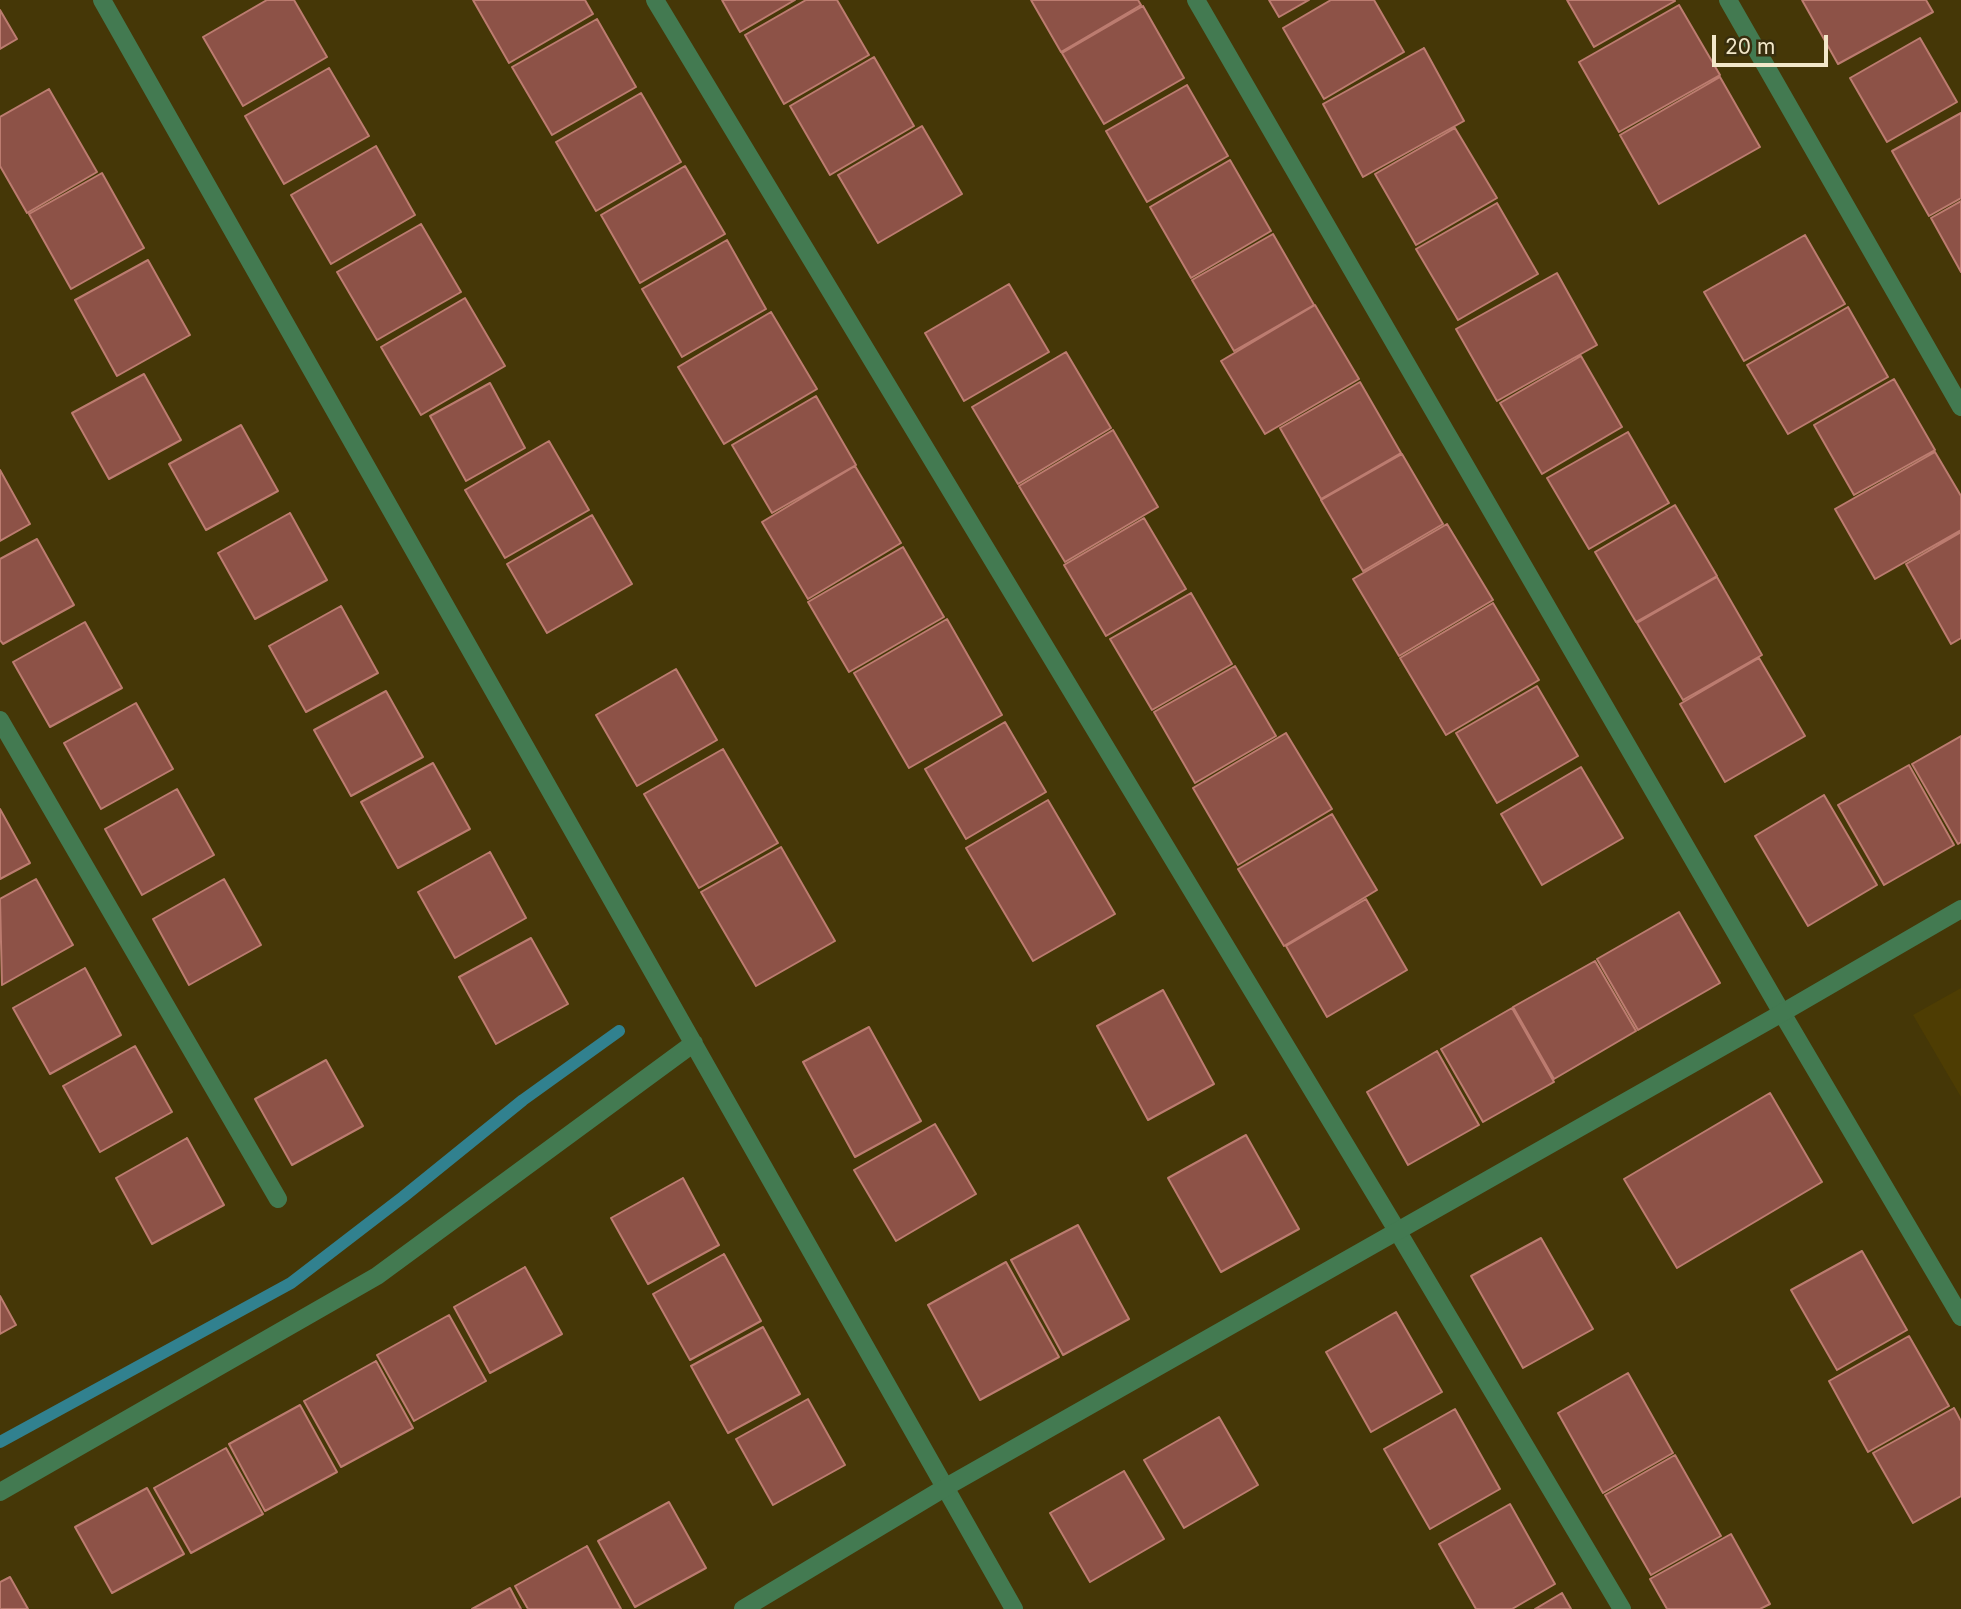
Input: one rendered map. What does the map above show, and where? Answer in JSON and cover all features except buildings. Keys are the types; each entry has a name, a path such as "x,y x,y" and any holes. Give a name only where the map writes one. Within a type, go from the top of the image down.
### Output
{"street":[{"path":"102,0 1014,1609"},
{"path":"655,0 1398,1232 1622,1609"},
{"path":"1196,0 1961,1317"},
{"path":"1728,0 1961,407"},
{"path":"0,720 278,1199"},
{"path":"743,1609 946,1487 1961,909"},
{"path":"0,1492 376,1276 694,1043"}],"shaded area":[{"path":"1961,988 1961,1097 1913,1015"}],"waterway":[{"path":"0,1442 291,1283 523,1100 619,1031"}]}
